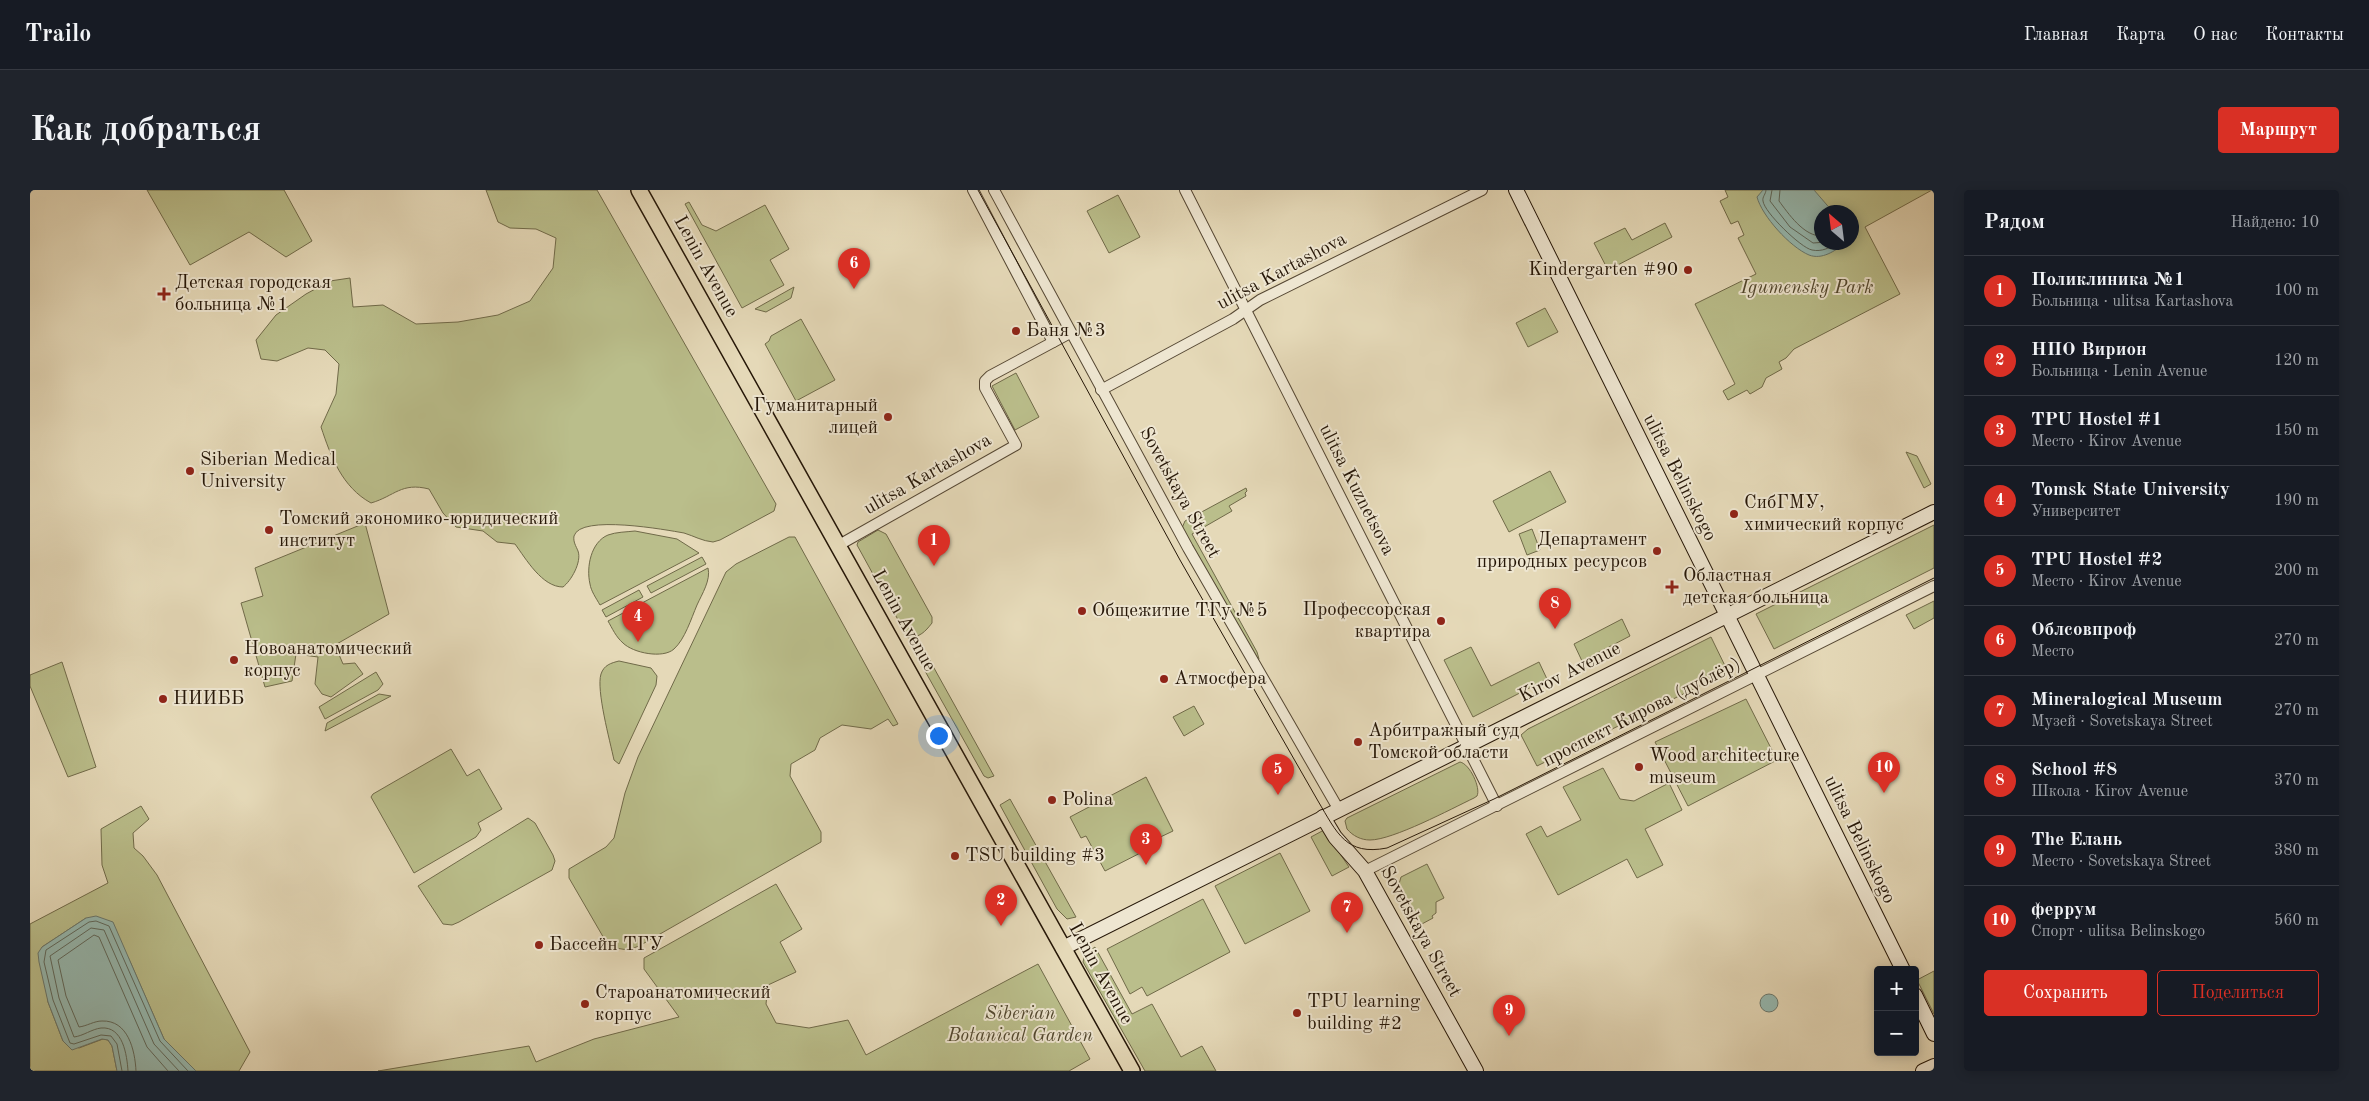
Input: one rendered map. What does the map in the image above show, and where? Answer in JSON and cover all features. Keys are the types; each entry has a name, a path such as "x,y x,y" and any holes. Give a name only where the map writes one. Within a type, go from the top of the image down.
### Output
{"main road":[{"name":"Lenin Avenue","path":"639,190 1132,1071"}],"street":[{"path":"973,190 1052,342"},
{"name":"Sovetskaya Street","path":"994,190 1188,548 1339,810"},
{"name":"ulitsa Kuznetsova","path":"1185,190 1497,806"},
{"name":"ulitsa Kartashova","path":"1101,390 1233,319 1260,300 1482,190"},
{"name":"ulitsa Belinskogo","path":"1516,190 1901,966"},
{"name":"ulitsa Kartashova","path":"839,545 1016,445 985,388 986,381 990,376 1070,333"},
{"name":"Kirov Avenue","path":"1063,948 1934,512"},
{"name":"проспект Кирова (дублёр)","path":"1365,871 1934,586"},
{"name":"Sovetskaya Street","path":"1323,817 1335,837 1365,871 1476,1071"},
{"path":"1919,1004 1934,1034"},
{"path":"1923,1071 1934,1066"}],"green space":[{"path":"147,190 284,190 312,241 286,257 249,232 190,265"},
{"path":"486,190 597,190 776,504 774,511 713,542 684,533 625,525 591,526 580,529 574,536 574,542 579,555 577,566 563,587 555,586 541,577 515,544 497,542 483,531 456,527 443,513 429,489 412,487 371,503 352,489 334,460 321,427 336,394 339,364 325,350 308,348 277,361 261,359 256,340 276,315 306,294 330,281 350,278 353,307 383,305 416,324 458,322 498,315 530,301 553,268 556,238 536,229 510,228 498,222"},
{"name":"Igumensky Park","path":"1725,190 1932,190 1865,227 1900,294 1794,349 1786,358 1779,362 1782,369 1766,378 1762,387 1750,394 1747,390 1728,400 1723,391 1735,384 1695,304 1756,274 1738,238 1744,235 1738,221 1731,224 1720,201 1728,197"},
{"path":"1118,195 1140,237 1109,253 1087,211"},
{"path":"689,202 702,225 716,231 765,205 789,249 770,260 784,285 742,308 685,204"},
{"path":"1665,223 1672,237 1608,270 1594,243 1625,228 1632,240"},
{"path":"794,287 791,298 766,312 755,309"},
{"path":"1545,308 1558,332 1528,347 1516,323"},
{"path":"801,319 835,380 796,401 765,344 771,336"},
{"path":"1016,373 1039,417 1015,430 992,386"},
{"path":"1906,452 1917,456 1931,484 1924,488"},
{"path":"1550,471 1566,502 1509,532 1493,501"},
{"path":"1246,488 1246,496 1229,506 1232,511 1192,534 1257,652 1259,659 1257,662 1182,528 1185,521"},
{"path":"365,523 389,614 335,645 343,664 355,663 363,674 331,697 322,694 315,684 318,657 296,654 292,681 265,687 241,603 263,596 255,568"},
{"path":"1934,525 1934,568 1774,649 1756,614"},
{"path":"1532,529 1540,550 1527,555 1519,534"},
{"path":"878,530 886,534 932,617 932,623 922,634 908,638 857,545 858,542"},
{"path":"635,531 677,539 699,553 600,605 591,589 589,577 589,563 594,549 602,538 608,535"},
{"path":"789,537 795,537 898,724 893,726 888,719 871,729 842,725 820,738 815,750 791,764 790,776 821,832 821,842 639,946 628,950 609,947 569,878 569,869 606,847 614,838 625,793 638,757 726,572 736,564"},
{"path":"702,557 706,564 651,593 647,586"},
{"path":"708,568 709,573 706,587 685,634 674,649 663,654 648,654 628,647 618,638 608,621"},
{"path":"639,590 643,597 606,617 602,610"},
{"path":"1934,601 1934,618 1914,629 1906,615"},
{"path":"1622,619 1630,636 1582,661 1574,644"},
{"path":"1711,637 1728,672 1537,766 1521,735 1528,729"},
{"path":"1471,647 1491,686 1539,662 1547,679 1473,717 1444,660"},
{"path":"929,659 994,776 988,778 984,776 925,671 924,666"},
{"path":"619,661 651,668 657,676 656,685 619,764 614,760 600,692 600,682 604,668"},
{"path":"62,662 96,767 68,777 30,686 30,675"},
{"path":"376,672 383,684 378,690 325,719 319,707"},
{"path":"379,694 391,696 325,731 327,723"},
{"path":"1746,699 1777,760 1688,806 1655,742"},
{"path":"1194,706 1204,724 1184,736 1173,717"},
{"path":"451,749 467,776 479,769 502,809 478,823 481,830 476,837 414,873 371,797 373,794"},
{"path":"1460,762 1471,772 1476,782 1478,792 1474,798 1422,823 1380,839 1360,838 1347,829 1345,821 1347,818"},
{"path":"1603,768 1620,799 1634,801 1669,783 1682,810 1645,829 1663,865 1637,878 1627,859 1558,895 1526,834 1541,826 1547,837 1581,820 1563,787"},
{"path":"1146,777 1173,831 1152,841 1154,846 1105,871 1086,836 1081,838 1070,817"},
{"path":"1010,799 1076,917 1067,919 1057,909 1000,805"},
{"path":"141,806 149,819 133,833 134,848 143,856 157,875 250,1052 239,1071 196,1071 164,1039 128,957 86,918 42,947 48,1002 63,1041 79,1048 103,1039 108,1040 112,1046 117,1071 30,1071 30,924 108,883 102,865 101,829"},
{"path":"528,818 535,823 553,855 555,861 552,870 459,922 452,925 443,924 418,886"},
{"path":"1324,830 1349,867 1332,876 1311,837"},
{"path":"1280,853 1310,911 1245,944 1215,886"},
{"path":"1427,864 1444,898 1436,902 1436,913 1432,916 1433,918 1420,925 1399,884 1401,877"},
{"name":"Siberian Botanical Garden","path":"776,884 802,929 780,942 796,972 768,985 766,1004 776,1023 809,1028 848,1020 866,1055 1038,964 1090,1059 1069,1071 378,1071 529,1046 536,1062 594,1039 679,1017 644,969 644,958"},
{"path":"1203,899 1230,952 1147,996 1142,987 1130,994 1107,949"},
{"path":"1095,947 1132,1014 1152,1004 1181,1057 1202,1046 1216,1071 1145,1071 1083,962 1085,954"},
{"path":"1934,971 1934,1014 1919,984 1919,979"}],"water":[{"path":"1763,190 1814,190 1827,205 1814,205 1814,250 1836,250 1823,256 1809,255 1802,251 1771,222 1757,197"},
{"path":"96,916 113,922 164,1039 196,1071 117,1071 112,1046 108,1040 102,1039 72,1050 63,1041 48,1002 38,953 42,947 86,918"},
{"path":"1765,994 1773,994 1778,999 1776,1010 1765,1012 1760,1007 1760,999"}],"tram line":[{"path":"978,190 1180,560 1331,823 1337,832 1352,845 1362,849 1373,850 1387,848 1494,799 1934,578"}],"place":[{"name":"Kindergarten #90","path":"1688,270"},
{"name":"Облсовпроф","path":"854,289"},
{"name":"Детская городская больница №1","path":"164,294"},
{"name":"Баня №3","path":"1016,331"},
{"name":"Гуманитарный лицей","path":"888,417"},
{"name":"Siberian Medical University","path":"190,471"},
{"name":"СибГМУ, химический корпус","path":"1734,514"},
{"name":"Томский экономико-юридический институт","path":"269,530"},
{"name":"Департамент природных ресурсов","path":"1657,551"},
{"name":"Поликлиника №1","path":"934,566"},
{"name":"Областная детская больница","path":"1672,587"},
{"name":"Общежитие ТГу №5","path":"1082,611"},
{"name":"Профессорская квартира","path":"1441,621"},
{"name":"School #8","path":"1555,629"},
{"name":"Tomsk State University","path":"638,642"},
{"name":"Новоанатомический корпус","path":"234,660"},
{"name":"Атмосфера","path":"1164,679"},
{"name":"НИИББ","path":"163,699"},
{"name":"Арбитражный суд Томской области","path":"1358,742"},
{"name":"Wood architecture museum","path":"1639,767"},
{"name":"феррум","path":"1884,793"},
{"name":"TPU Hostel #2","path":"1278,795"},
{"name":"Polina","path":"1052,800"},
{"name":"TSU building #3","path":"955,856"},
{"name":"TPU Hostel #1","path":"1146,865"},
{"name":"НПО Вирион","path":"1001,926"},
{"name":"Mineralogical Museum","path":"1347,933"},
{"name":"Бассейн ТГУ","path":"539,945"},
{"name":"Староанатомический корпус","path":"585,1004"},
{"name":"TPU learning building #2","path":"1297,1013"},
{"name":"The Елань","path":"1509,1036"}]}
